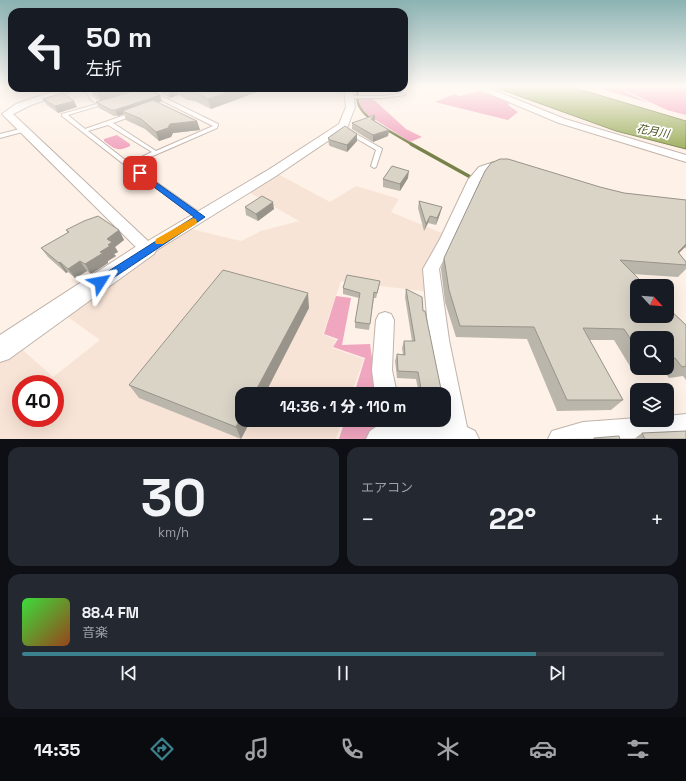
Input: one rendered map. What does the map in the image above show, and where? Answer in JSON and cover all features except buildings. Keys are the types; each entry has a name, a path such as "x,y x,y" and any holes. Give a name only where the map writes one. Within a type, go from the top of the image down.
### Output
{"street":[{"path":"19,107 10,111 7,114 148,249"},
{"path":"0,350 148,249 272,173 344,126 349,116 350,107"},
{"path":"531,107 562,121 686,159"},
{"path":"387,429 462,436 439,340 431,269 475,179 483,170 494,165 517,167"},
{"path":"385,320 382,370 385,387"},
{"path":"560,439 583,434 686,425"}],"lane":[{"path":"89,107 64,115 128,165 200,217"},
{"path":"128,165 215,127 216,125 179,107"},
{"path":"84,131 138,112"},
{"path":"109,122 155,152"},
{"path":"344,126 354,135 379,149 374,166"},
{"path":"0,136 24,130"}],"shaded area":[{"path":"382,107 406,129 422,137 410,142 368,115 361,108"},
{"path":"457,107 512,107 518,112 508,120"},
{"path":"662,107 686,107 686,115"},
{"path":"117,135 130,144 130,146 122,149 116,149 104,141 104,139"},
{"path":"276,173 330,202 356,186 399,199 391,212 444,234 429,292 341,281 323,334 336,340 332,348 364,359 354,387 235,387 235,427 340,427 336,439 0,439 0,356 16,344 51,375 12,375 12,427 64,427 64,375 56,375 100,340 61,312 187,228 241,241 261,231 299,221 247,191"},
{"path":"336,296 351,298 342,345 370,344 376,387 356,387 365,358 333,347 338,339 324,334"},
{"path":"343,427 381,427 382,430 365,439 339,439"}],"water":[{"name":"花月川","path":"551,107 641,107 686,121 686,149 616,131"}],"waterway":[{"path":"360,107 372,120"},
{"path":"384,128 413,145"},
{"path":"411,144 474,179"}],"slow traffic":[{"path":"160,242 193,222"}],"route":[{"path":"100,282 148,249 200,217 140,173"}]}
